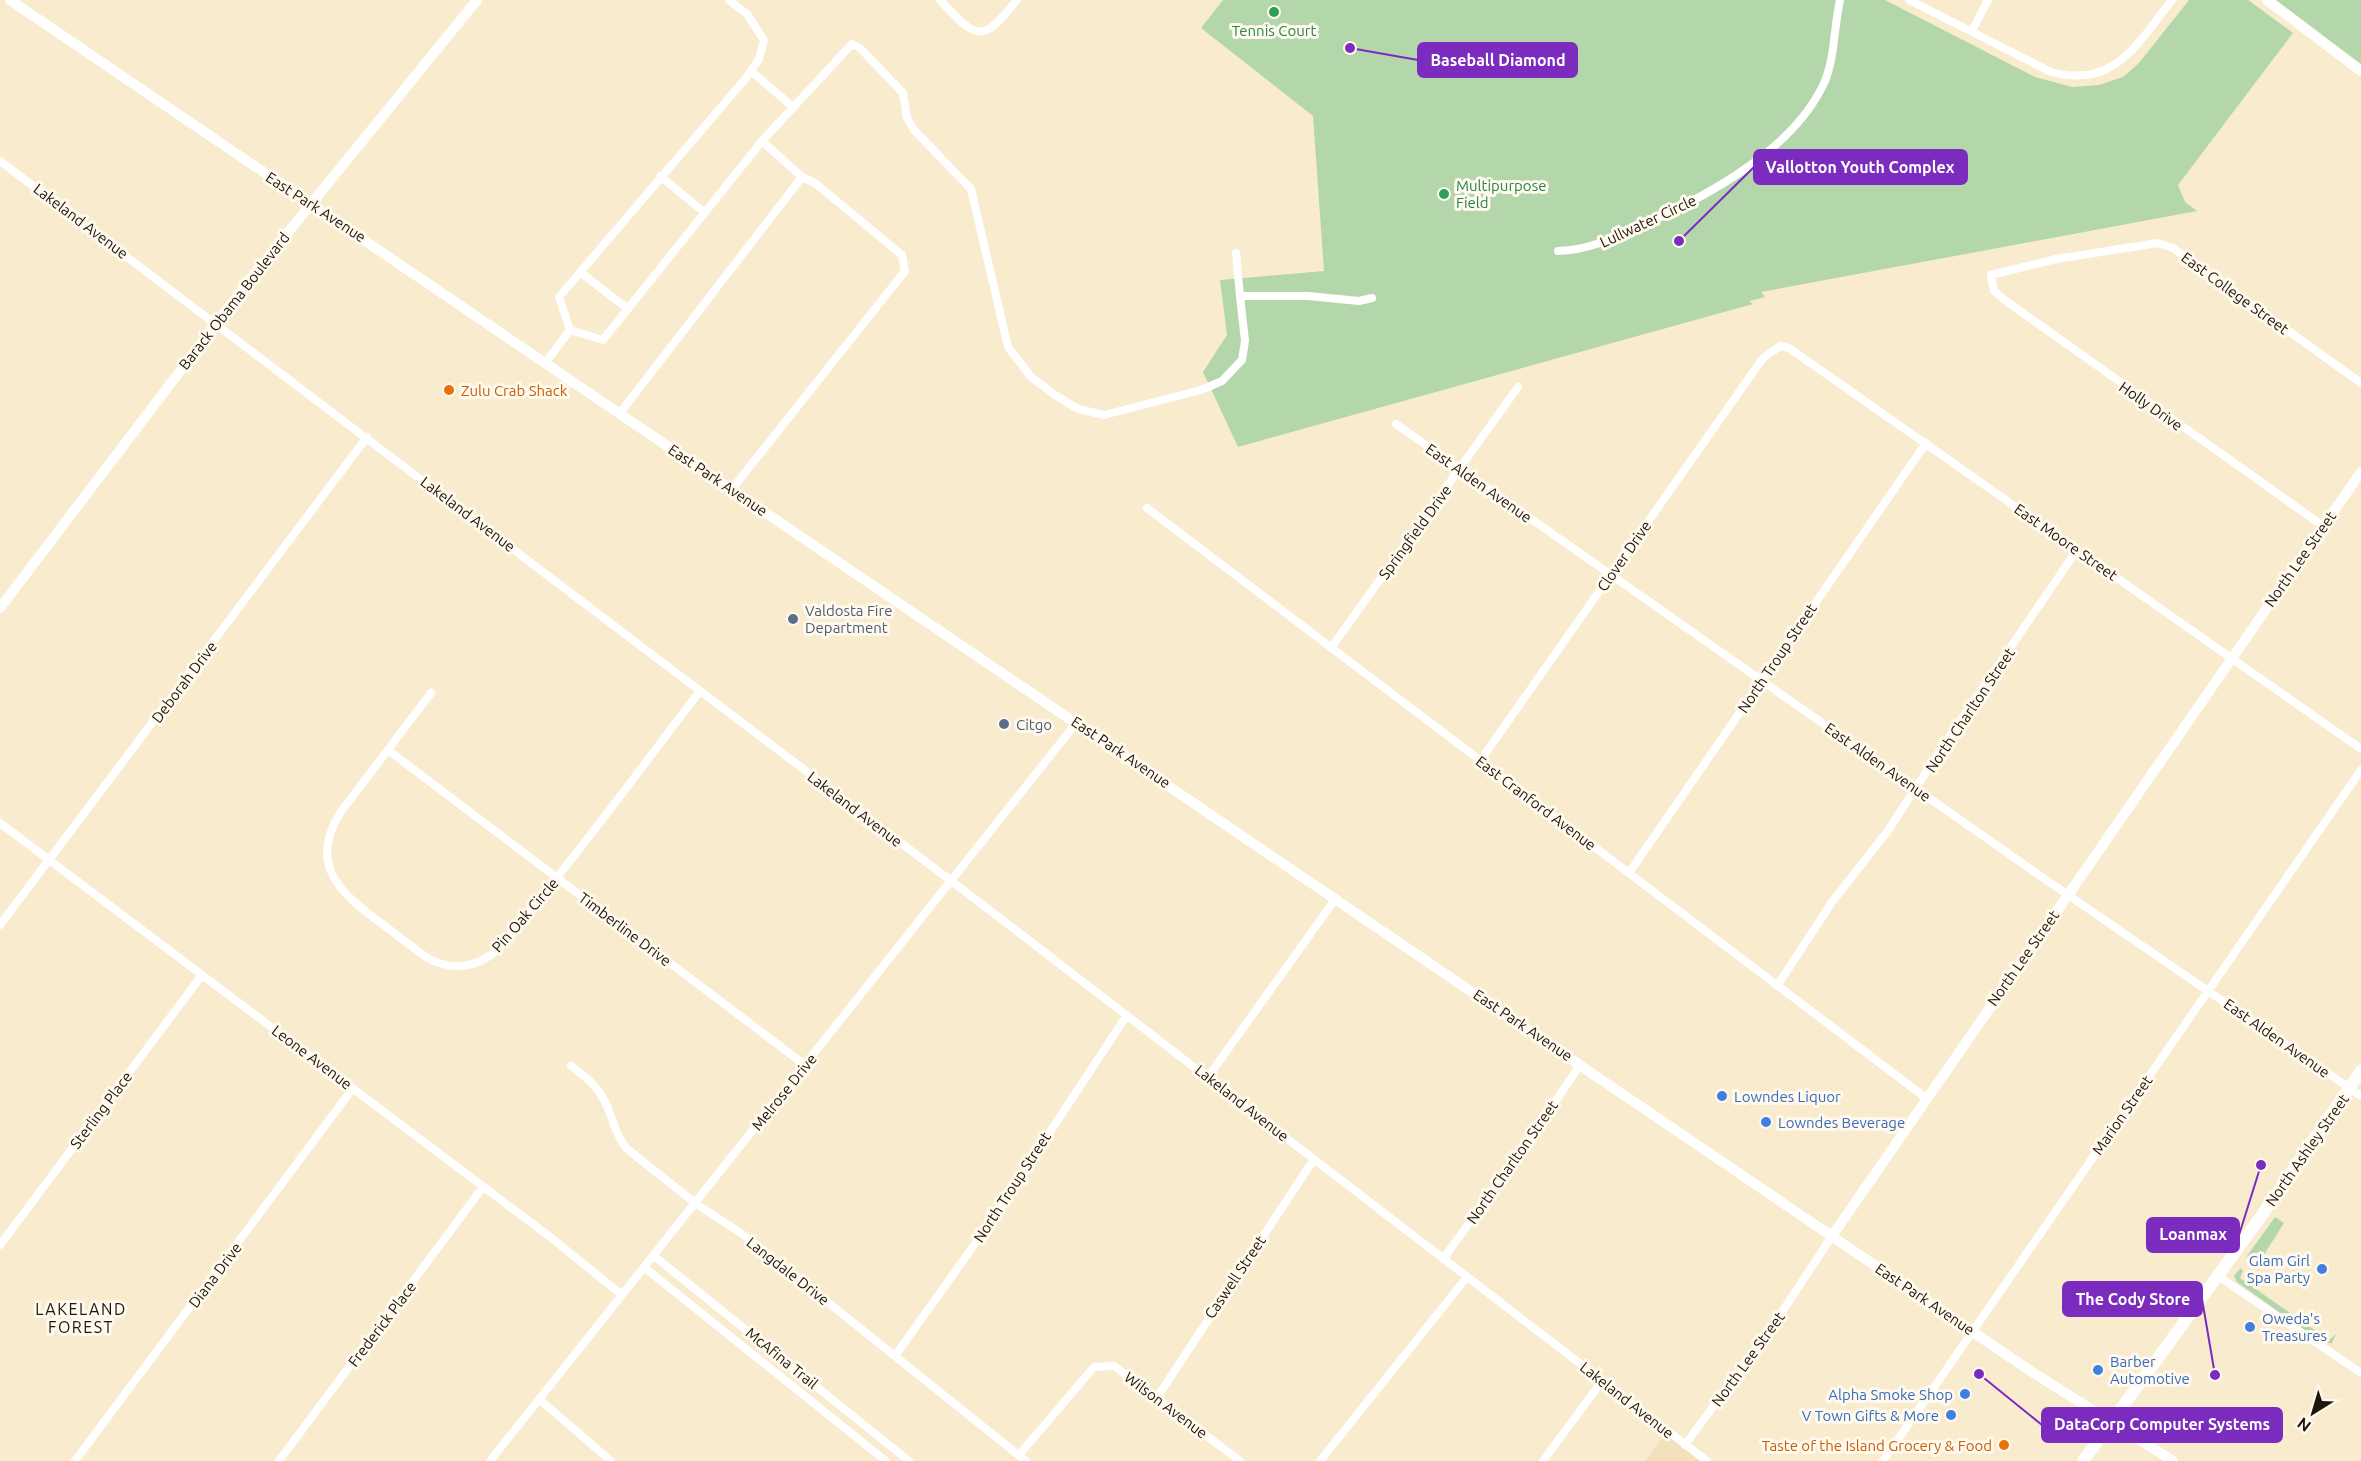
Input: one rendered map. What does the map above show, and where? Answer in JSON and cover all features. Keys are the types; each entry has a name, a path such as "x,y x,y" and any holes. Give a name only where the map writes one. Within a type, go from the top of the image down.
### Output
{"main road":[{"name":"East Park Avenue","path":"10,0 1972,1331 2052,1385 2112,1420 2173,1461"},
{"name":"Barack Obama Boulevard","path":"0,608 216,322 309,204 477,0"},
{"path":"2267,0 2361,71"},
{"name":"North Lee Street","path":"1832,1236 2361,472"},
{"name":"North Ashley Street","path":"2083,1461 2218,1276 2361,1071"}],"street":[{"path":"570,330 559,297 759,59 764,40 747,14 729,0"},
{"path":"940,0 969,29 979,33 988,31 1017,0"},
{"name":"Lullwater Circle","path":"1558,251 1593,247 1679,209 1730,181 1761,156 1810,107 1825,80 1840,0"},
{"path":"1909,0 2051,72 2066,76 2086,76 2110,69 2122,61 2172,0"},
{"path":"1972,31 1988,0"},
{"path":"570,330 603,340 762,141 852,44 860,48 903,93 907,118 914,130 972,189 1008,347 1031,377 1078,409 1104,415 1193,392 1222,381 1242,360 1245,341 1236,253"},
{"path":"751,71 793,107"},
{"path":"732,489 905,271 902,255 815,183 802,177 762,141"},
{"name":"Lakeland Avenue","path":"0,161 216,322 1127,1015 1707,1461"},
{"path":"660,176 704,212"},
{"path":"620,413 802,177"},
{"name":"East College Street","path":"1991,276 2056,259 2158,243 2173,248 2361,383"},
{"path":"580,272 628,309"},
{"name":"Holly Drive","path":"1991,276 1994,291 2006,301 2323,526"},
{"path":"1239,296 1308,296 1359,301 1372,298"},
{"path":"546,362 570,330"},
{"name":"East Moore Street","path":"1768,352 1780,346 1789,348 2361,749"},
{"name":"Clover Drive","path":"1480,761 1768,352"},
{"name":"Springfield Drive","path":"1331,648 1518,387"},
{"name":"East Alden Avenue","path":"1396,424 2361,1096"},
{"name":"Deborah Drive","path":"0,925 367,437"},
{"name":"North Troup Street","path":"1629,873 1926,443"},
{"name":"East Cranford Avenue","path":"1147,508 1926,1098"},
{"name":"North Charlton Street","path":"1777,986 1833,902 1887,832 2077,550"},
{"name":"Pin Oak Circle","path":"431,693 340,813 329,834 327,863 336,884 356,904 429,959 449,966 467,965 494,953 557,878 700,691"},
{"name":"Melrose Drive","path":"490,1461 1077,722"},
{"name":"Timberline Drive","path":"388,750 805,1065"},
{"name":"Marion Street","path":"1882,1461 2361,770"},
{"name":"Leone Avenue","path":"0,823 353,1088 622,1295"},
{"path":"1208,1077 1336,898"},
{"name":"Sterling Place","path":"0,1245 202,975"},
{"name":"North Troup Street","path":"895,1356 992,1220 1127,1015"},
{"name":"North Charlton Street","path":"1443,1259 1524,1148 1580,1065"},
{"name":"Langdale Drive","path":"571,1066 596,1087 605,1101 620,1140 626,1148 696,1203 745,1236 1023,1458"},
{"name":"Diana Drive","path":"75,1461 353,1088"},
{"name":"Caswell Street","path":"1158,1396 1314,1159"},
{"name":"Frederick Place","path":"279,1461 483,1187"},
{"name":"North Lee Street","path":"1685,1445 1782,1312 1832,1236"},
{"name":"McAfina Trail","path":"654,1256 909,1461"},
{"name":"McAfina Trail","path":"645,1268 888,1461"},
{"path":"2218,1276 2361,1373"},
{"path":"1320,1461 1467,1277"},
{"path":"702,1314 711,1302"},
{"path":"749,1351 758,1340"},
{"name":"Wilson Avenue","path":"1023,1458 1094,1367 1114,1366 1158,1396 1239,1461"},
{"path":"795,1388 804,1377"},
{"path":"1543,1461 1602,1381"},
{"path":"539,1399 611,1461"},
{"path":"842,1426 852,1414"},
{"path":"888,1461 898,1452"}],"shaded area":[{"path":"1665,1434 1701,1461 1645,1461"}],"green space":[{"path":"1223,0 1885,0 2035,77 2072,87 2099,85 2123,77 2139,63 2189,0 2248,0 2293,33 2178,185 2185,202 2197,211 1761,292 1765,297 1749,301 1753,304 1238,447 1203,372 1227,335 1220,280 1324,271 1313,116 1201,28"},
{"path":"2276,0 2361,0 2361,64"},
{"path":"2275,1217 2284,1223 2260,1261 2250,1261 2247,1256"},
{"path":"2241,1268 2243,1271 2240,1278 2329,1340 2336,1334 2332,1343 2322,1343 2237,1282 2234,1276"}],"place":[{"name":"Tennis Court","path":"1274,12"},
{"name":"Baseball Diamond","path":"1350,48"},
{"name":"Multipurpose Field","path":"1444,194"},
{"name":"Vallotton Youth Complex","path":"1679,241"},
{"name":"Zulu Crab Shack","path":"449,390"},
{"name":"Valdosta Fire Department","path":"793,619"},
{"name":"Citgo","path":"1004,724"},
{"name":"Lowndes Liquor","path":"1722,1096"},
{"name":"Lowndes Beverage","path":"1766,1122"},
{"name":"Loanmax","path":"2261,1165"},
{"name":"Glam Girl Spa Party","path":"2322,1269"},
{"name":"Oweda's Treasures","path":"2250,1327"},
{"name":"Barber Automotive","path":"2098,1370"},
{"name":"DataCorp Computer Systems","path":"1979,1374"},
{"name":"The Cody Store","path":"2215,1375"},
{"name":"Alpha Smoke Shop","path":"1965,1394"},
{"name":"V Town Gifts & More","path":"1951,1415"},
{"name":"Taste of the Island Grocery & Food","path":"2004,1445"}],"district":[{"name":"LAKELAND FOREST","path":"81,1318"}]}
